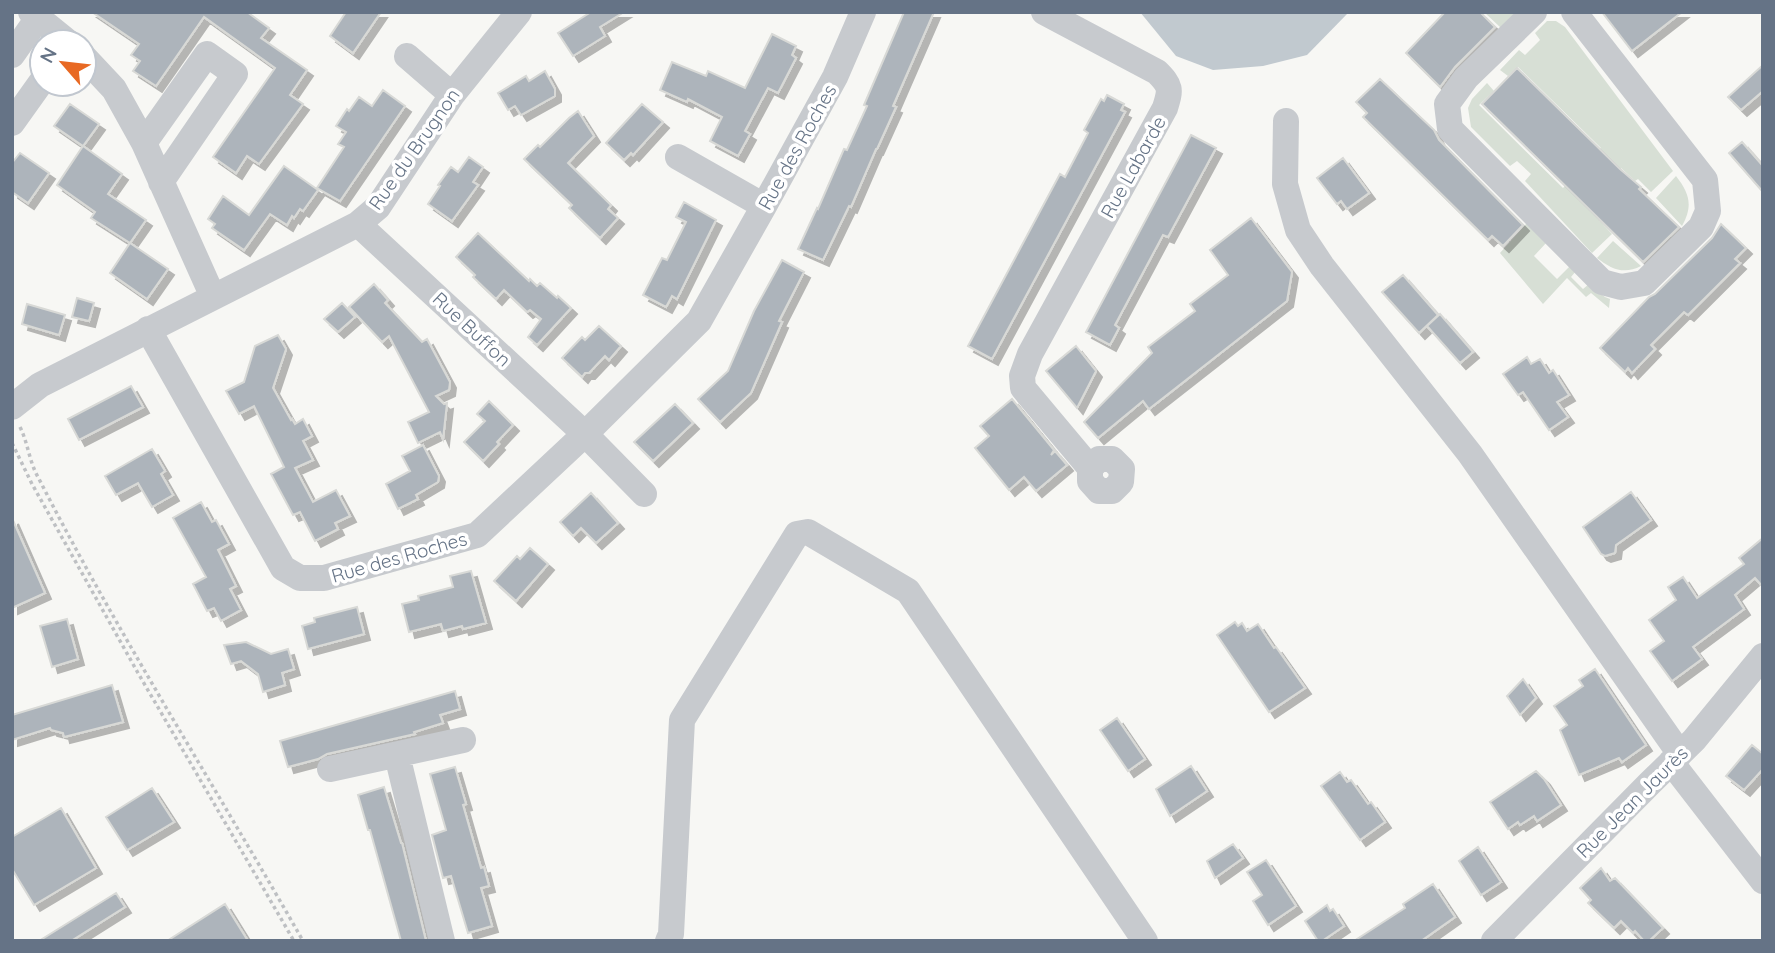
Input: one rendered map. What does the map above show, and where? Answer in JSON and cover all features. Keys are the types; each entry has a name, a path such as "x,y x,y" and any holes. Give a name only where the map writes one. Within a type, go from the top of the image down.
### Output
{"street":[{"name":"Rue du Brugnon","path":"15,416 40,385 358,223 378,206 452,95 519,12"},
{"name":"Rue des Roches","path":"148,329 283,568 300,579 324,578 477,535 585,434 699,321 835,77 863,12"},
{"name":"Rue Labarde","path":"1044,12 1157,72 1168,83 1170,94 1165,108 1030,354 1021,376 1032,381 1095,464"},
{"path":"1534,12 1466,78 1453,95 1447,104 1450,129 1602,282 1621,287 1644,283 1701,227 1708,211 1705,180 1574,12"},
{"path":"12,55 34,15 50,28"},
{"path":"144,143 207,54 235,74 161,182"},
{"path":"407,56 452,95"},
{"path":"98,72 114,89 144,143 213,297"},
{"path":"12,123 30,98"},
{"path":"1286,121 1285,184 1298,230 1322,267 1470,454 1676,758 1763,881"},
{"path":"678,157 764,206"},
{"name":"Rue Buffon","path":"358,223 585,434"},
{"path":"585,434 644,494"},
{"path":"668,941 672,921 682,720 797,534 808,532 908,591 1145,941"},
{"name":"Rue Jean Jaurès","path":"1494,941 1695,740 1763,656"},
{"path":"330,769 463,740"},
{"path":"397,755 442,941"}],"path":[{"path":"15,416 25,437 36,474 114,617 303,941"},
{"path":"12,443 131,661 294,941"}],"shaded area":[{"path":"1140,12 1349,12 1307,55 1263,66 1213,70 1176,56"},
{"path":"1484,12 1514,12 1515,13 1501,28"},
{"path":"1547,21 1556,21 1565,27 1673,171 1651,192 1621,168 1585,205 1612,234 1592,253 1525,181 1531,174 1517,161 1510,166 1471,127 1468,108 1472,99 1487,83 1494,91 1479,105 1563,188 1601,148 1518,67 1508,76 1500,70 1519,50 1525,55 1540,40 1535,33"},
{"path":"1676,176 1687,194 1689,206 1682,226 1656,198"},
{"path":"1527,223 1547,242 1534,256 1557,279 1571,265 1576,271 1571,277 1583,289 1589,284 1610,299 1609,308 1591,293 1586,297 1567,278 1543,304 1500,253"},
{"path":"1613,241 1641,266 1618,270 1597,258"}],"building":[{"path":"92,12 247,12 269,28 261,38 307,70 290,95 303,104 259,164 247,156 236,173 213,157 275,68 204,17 156,86 133,71 140,61 131,55 139,44"},
{"path":"346,12 381,12 353,53 330,36"},
{"path":"591,12 624,12 600,27 605,36 573,56 558,33"},
{"path":"904,12 934,12 893,106 896,107 851,207 849,206 823,260 798,249 867,106 864,105"},
{"path":"1445,12 1480,12 1495,27 1455,67 1440,87 1406,53"},
{"path":"1602,12 1682,12 1632,51"},
{"path":"772,34 796,46 792,55 796,58 778,93 768,88 745,131 750,134 738,156 710,141 722,117 688,99 687,102 660,90 672,62 706,76 708,71 745,88"},
{"path":"1763,65 1763,91 1741,110 1728,97"},
{"path":"1517,68 1679,227 1643,262 1482,104"},
{"path":"545,71 555,89 555,96 521,115 515,106 508,110 498,93 526,76 529,81"},
{"path":"1380,79 1434,130 1439,140 1523,225 1503,246 1492,236 1488,240 1363,117 1367,113 1356,102"},
{"path":"383,90 405,106 340,201 317,188 344,147 338,144 346,132 336,126 359,97 372,106"},
{"path":"1107,95 1124,104 1121,110 1125,112 992,359 968,346 1060,174 1065,177 1088,133 1084,130 1101,99 1104,101"},
{"path":"70,104 99,124 83,146 54,126"},
{"path":"642,104 663,122 633,155 631,153 624,160 606,143"},
{"path":"578,111 594,136 568,163 611,205 608,209 618,218 600,238 569,208 572,205 524,159"},
{"path":"1191,135 1216,148 1168,237 1163,235 1115,325 1119,328 1110,345 1086,332"},
{"path":"1742,142 1763,166 1763,192 1729,153"},
{"path":"83,146 122,174 108,194 146,220 130,243 91,218 95,212 57,185"},
{"path":"20,153 49,173 28,203 12,192 12,163"},
{"path":"469,157 483,167 473,182 478,185 452,221 428,204 451,167 458,172"},
{"path":"1343,158 1369,193 1347,209 1341,201 1337,204 1317,178"},
{"path":"284,166 318,190 303,211 300,209 294,218 292,216 287,225 270,214 244,250 212,228 215,224 208,219 223,196 249,215"},
{"path":"684,202 716,220 677,299 672,296 666,307 643,295 662,258 667,260 686,222 676,217"},
{"path":"1251,218 1292,272 1287,301 1149,409 1143,401 1098,438 1084,422 1152,353 1148,347 1195,311 1190,304 1228,275 1210,250"},
{"path":"1721,224 1746,248 1735,259 1740,263 1688,315 1684,312 1651,345 1655,349 1632,373 1628,368 1625,372 1600,348 1712,238"},
{"path":"478,233 529,281 530,279 537,286 540,283 571,308 537,345 528,337 541,319 530,310 527,312 504,290 496,299 456,257"},
{"path":"130,243 168,269 147,299 110,273"},
{"path":"782,260 804,272 779,321 782,322 751,393 720,422 698,399 728,371 754,311"},
{"path":"1403,275 1438,315 1419,333 1382,292"},
{"path":"374,284 388,300 385,303 422,342 427,339 450,382 449,390 436,396 444,404 447,403 443,439 440,432 418,443 408,422 429,412 389,336 382,342 349,307"},
{"path":"77,298 94,303 89,321 72,317"},
{"path":"342,303 355,317 338,332 324,319"},
{"path":"27,304 65,315 59,335 22,324"},
{"path":"1440,314 1473,352 1460,363 1427,326"},
{"path":"599,326 621,346 609,360 605,356 582,377 562,358 582,337 585,340"},
{"path":"278,335 286,349 273,388 291,420 295,424 303,419 312,436 303,441 313,460 295,468 313,502 336,490 350,516 335,523 338,529 315,541 300,512 293,515 271,474 284,467 254,406 239,414 226,391 244,382 255,346"},
{"path":"1076,346 1096,371 1077,408 1046,371"},
{"path":"1527,357 1531,364 1540,359 1549,373 1553,370 1569,395 1557,402 1568,417 1549,430 1523,392 1518,395 1503,374"},
{"path":"131,386 143,407 79,440 68,419"},
{"path":"1012,399 1054,450 1051,455 1055,451 1067,465 1036,491 1024,477 1009,490 975,448 989,436 980,426"},
{"path":"489,401 513,425 483,461 464,442 485,421 477,414"},
{"path":"675,404 693,423 653,461 634,442"},
{"path":"423,445 439,476 438,482 416,495 418,499 398,509 386,484 410,471 402,456"},
{"path":"152,449 165,471 161,474 173,495 152,507 138,483 116,495 105,476"},
{"path":"1631,492 1651,520 1616,545 1615,553 1605,556 1583,527"},
{"path":"591,493 618,523 596,543 581,528 573,536 560,522"},
{"path":"201,502 212,522 216,520 229,544 218,550 236,586 230,589 241,610 221,621 214,608 207,611 193,584 206,577 173,518"},
{"path":"12,518 45,593 12,608"},
{"path":"1763,538 1763,587 1755,578 1735,595 1744,609 1693,647 1702,659 1672,681 1650,651 1664,641 1649,620 1676,600 1668,587 1683,577 1697,598 1744,564 1739,558"},
{"path":"530,548 548,564 516,601 494,581 517,556 520,559"},
{"path":"471,571 486,623 443,631 441,624 409,632 402,604 419,600 418,596 453,587 450,576"},
{"path":"357,607 364,634 308,649 302,626 315,622 314,618"},
{"path":"67,619 78,659 52,667 40,626"},
{"path":"1235,622 1238,626 1242,623 1247,631 1258,624 1305,688 1269,712 1217,635"},
{"path":"246,642 271,654 288,649 294,669 282,673 285,685 263,692 258,674 241,661 231,664 224,645"},
{"path":"1595,669 1646,745 1622,762 1619,758 1579,775 1560,730 1567,725 1554,706 1583,686 1579,680"},
{"path":"1523,679 1536,698 1520,715 1507,696"},
{"path":"112,685 123,722 64,737 63,733 50,728 12,740 12,715"},
{"path":"455,691 460,709 440,715 443,723 414,732 415,734 327,754 288,767 280,741"},
{"path":"1117,718 1145,759 1128,771 1100,730"},
{"path":"1752,745 1763,754 1763,769 1744,790 1726,776"},
{"path":"1191,766 1207,791 1170,816 1156,789"},
{"path":"455,767 481,868 484,867 489,886 481,888 492,926 468,933 451,876 443,878 432,835 446,830 430,774"},
{"path":"1536,771 1561,805 1537,821 1534,816 1508,829 1490,802"},
{"path":"1340,772 1347,782 1351,780 1368,804 1371,802 1385,822 1360,840 1321,786"},
{"path":"384,787 402,843 426,941 401,941 358,795"},
{"path":"152,788 174,822 127,850 106,817"},
{"path":"61,808 96,868 34,905 12,869 12,837"},
{"path":"1233,844 1243,858 1215,878 1207,861"},
{"path":"1478,847 1501,882 1481,895 1459,861"},
{"path":"1266,860 1296,906 1268,925 1253,901 1262,895 1247,872"},
{"path":"1601,868 1610,881 1615,878 1663,928 1649,941 1644,941 1621,921 1614,928 1588,903 1591,900 1580,888"},
{"path":"1433,884 1455,917 1421,941 1354,941 1405,908 1403,904"},
{"path":"116,893 125,907 71,941 39,941"},
{"path":"225,904 248,941 167,941"},
{"path":"1327,905 1330,911 1333,909 1344,926 1318,941 1305,921"}]}
